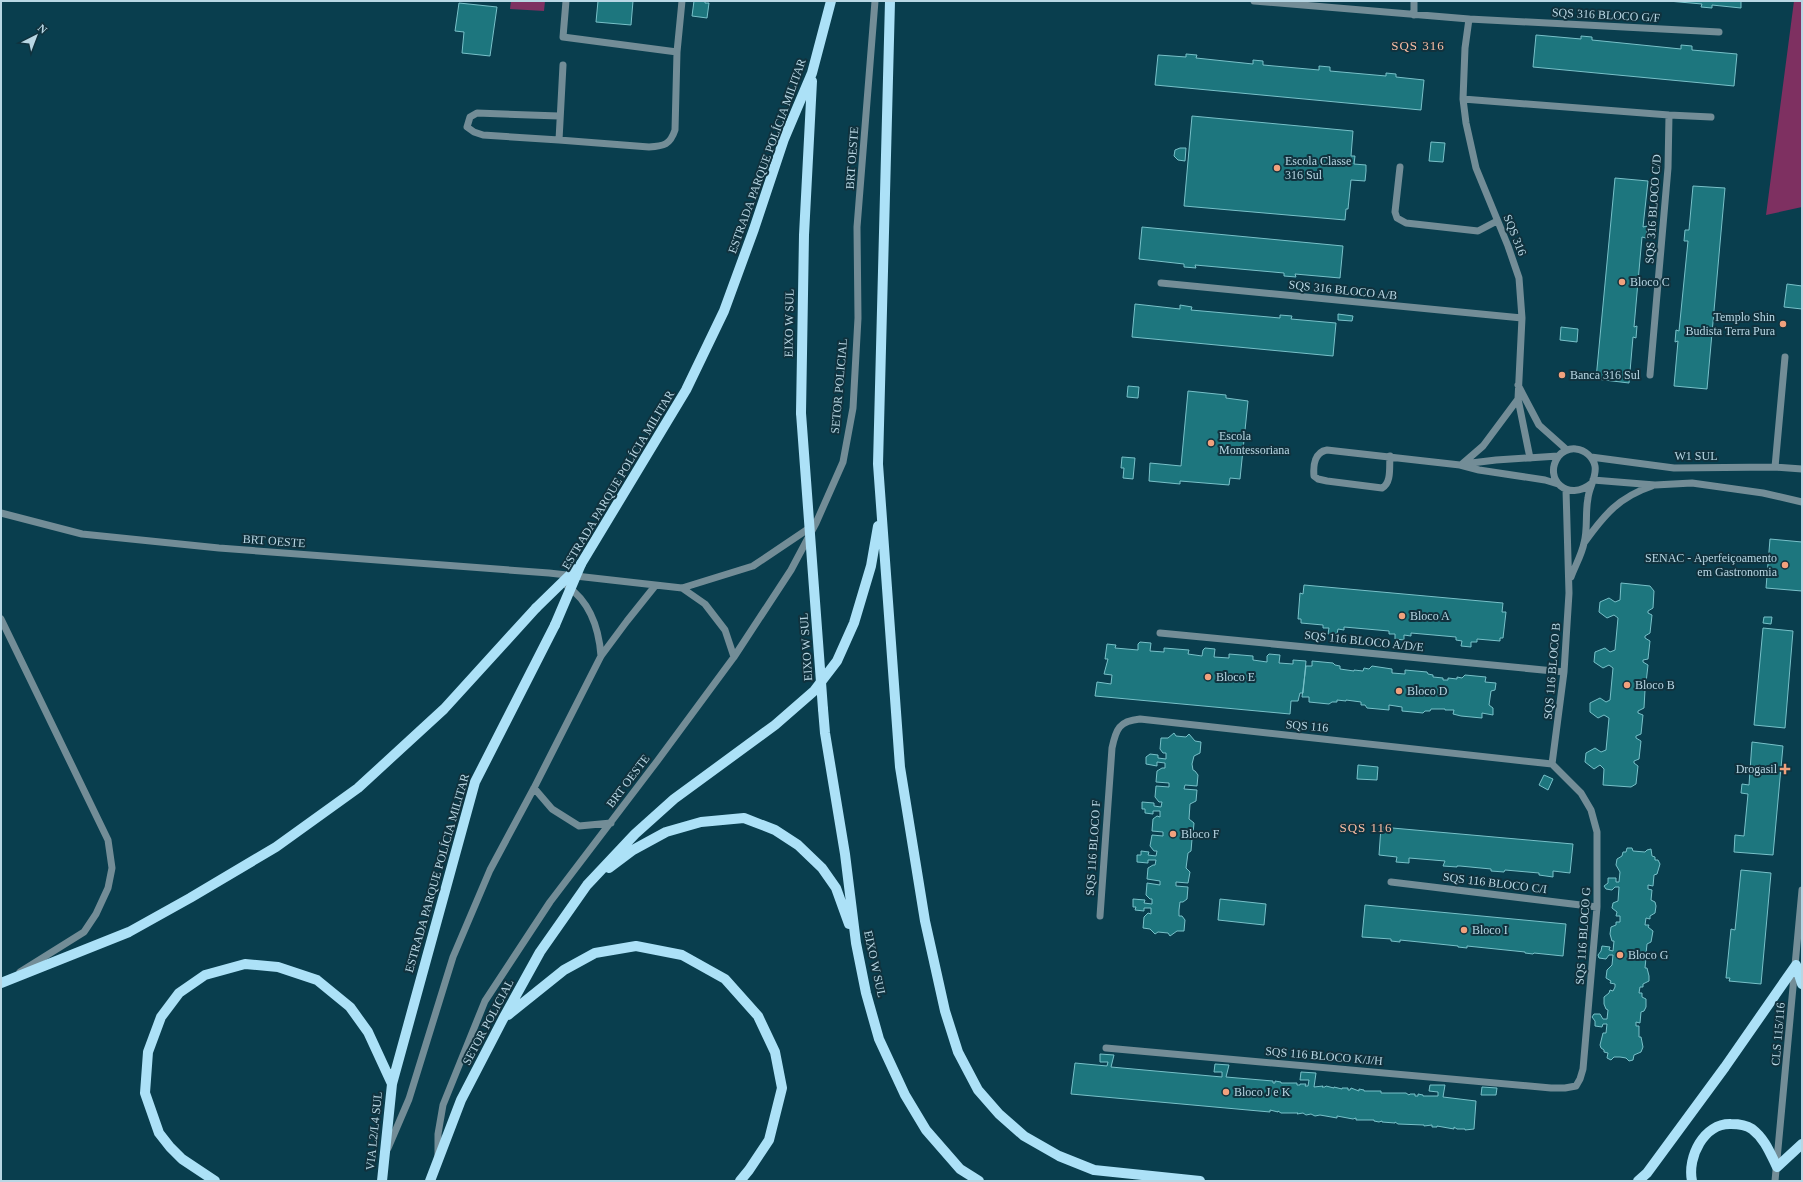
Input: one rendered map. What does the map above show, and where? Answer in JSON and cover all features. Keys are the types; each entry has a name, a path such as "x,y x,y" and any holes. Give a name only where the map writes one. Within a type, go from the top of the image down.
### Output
{"main road":[{"name":"ESTRADA PARQUE POLÍCIA MILITAR","path":"392,1084 475,782 555,625 581,564 686,390 724,311 754,229 784,139 812,73 831,1"},
{"path":"890,1 878,464 900,767 927,929 945,1011 958,1052 978,1090 1000,1114 1024,1136 1059,1156 1094,1170 1200,1181"},
{"name":"EIXO W SUL","path":"812,73 804,235 801,413 825,732 845,854 856,943 866,993 880,1039 905,1095 926,1130 960,1170 979,1181"},
{"path":"587,885 635,834 674,800 775,726 814,691 837,662 854,624 871,566 881,512"},
{"path":"2,983 129,932 276,847 358,788 438,714 536,608 581,564"},
{"path":"587,885 633,850 666,832 701,822 744,818 775,830 798,845 822,868 836,888 856,943"},
{"name":"SETOR POLICIAL","path":"430,1181 461,1100 503,1019 540,952 587,885"},
{"path":"503,1019 564,970 595,953 636,946 682,955 725,979 758,1016 775,1052 782,1088 769,1140 750,1170 740,1181"},
{"path":"215,1181 182,1159 170,1147 159,1133 145,1093 148,1052 160,1017 179,994 205,975 245,964 278,967 317,980 350,1007 368,1032 392,1084"},
{"path":"1796,965 1802,984"},
{"path":"1638,1181 1647,1173 1725,1067 1796,965"},
{"name":"VIA L2/L4 SUL","path":"382,1181 392,1084"},
{"path":"1692,1181 1690,1171 1691,1162 1698,1146 1712,1128 1725,1123 1739,1124 1751,1128 1764,1141 1777,1167 1802,1144"}],"street":[{"path":"566,1 563,37 677,52"},
{"path":"559,116 477,113 470,117 467,127 474,132 484,135 649,148 662,147 668,143 672,139 675,130 677,52 682,1"},
{"name":"BRT OESTE","path":"858,318 857,227 875,1"},
{"path":"1414,1 1414,15"},
{"path":"1258,2 1469,19"},
{"name":"SQS 316 BLOCO G/F","path":"1469,19 1719,32"},
{"name":"SQS 316","path":"1469,19 1465,48 1463,99 1466,123 1476,168 1508,246 1519,278 1522,318 1518,399 1530,458"},
{"path":"559,140 559,116 563,65"},
{"path":"1463,99 1670,115 1711,116"},
{"name":"SQS 316 BLOCO C/D","path":"1650,375 1668,168 1670,115"},
{"path":"1400,168 1395,212 1397,218 1406,223 1478,230 1497,221"},
{"name":"SQS 316 BLOCO A/B","path":"1161,283 1522,318"},
{"name":"SETOR POLICIAL","path":"816,523 843,462 853,408 858,318"},
{"path":"1774,467 1785,357"},
{"path":"1518,384 1539,425 1567,450"},
{"path":"1460,465 1483,446 1518,399"},
{"path":"1390,456 1388,482 1386,486 1382,488 1327,481 1318,479 1314,476 1316,458 1322,450 1390,456 1460,465 1479,470 1545,480 1558,484 1566,490 1575,491 1584,489 1592,482 1596,472 1595,464 1591,457 1584,451 1576,448 1567,450 1558,456 1496,460 1460,465"},
{"path":"1558,456 1554,465 1554,475 1558,484"},
{"name":"W1 SUL","path":"1591,457 1674,468 1774,467 1802,469"},
{"path":"1592,482 1655,485 1692,482 1763,493 1802,502"},
{"name":"SQS 116 BLOCO B","path":"1584,544 1588,498 1592,482"},
{"name":"SQS 116 BLOCO B","path":"1570,579 1584,544 1605,514 1613,506 1634,493 1655,485"},
{"name":"SQS 116 BLOCO B","path":"1552,764 1564,672 1570,579 1566,490"},
{"name":"BRT OESTE","path":"1,513 82,534 219,548 549,573 682,588 753,566 816,523"},
{"name":"BRT OESTE","path":"534,788 552,809 579,826 611,823 734,657 792,570 816,523"},
{"path":"549,573 572,589 588,606 600,637 601,656"},
{"path":"384,1155 409,1099 453,957 490,870 534,788 601,656 655,586"},
{"path":"682,588 705,604 725,630 734,657"},
{"path":"1,619 108,840 112,868 105,895 96,914 84,932 2,983"},
{"name":"SQS 116 BLOCO A/D/E","path":"1160,633 1564,672"},
{"name":"SQS 116","path":"1109,782 1111,754 1115,734 1119,726 1125,722 1140,719 1552,764"},
{"name":"SQS 116 BLOCO G","path":"1540,1086 1572,1088 1576,1086 1580,1079 1591,986 1597,907 1597,832 1591,810 1581,793 1552,764"},
{"name":"SQS 116 BLOCO F","path":"1100,916 1109,782"},
{"path":"438,1160 438,1134 443,1105 485,1001 550,902 611,823"},
{"name":"SQS 116 BLOCO C/I","path":"1391,882 1597,907"},
{"name":"CLS 115/116","path":"1775,1181 1802,890"},
{"name":"SQS 116 BLOCO K/J/H","path":"1106,1048 1540,1086"}],"shaded area":[{"path":"511,1 545,1 544,11 510,9"},
{"path":"1794,1 1802,1 1802,207 1766,215"}],"building":[{"path":"598,1 633,1 631,25 596,22"},
{"path":"694,1 705,1 705,3 709,3 707,18 692,16"},
{"path":"1668,1 1741,1 1741,8 1712,5 1712,8 1701,7 1702,4"},
{"path":"459,3 497,7 490,56 462,53 464,32 455,31"},
{"path":"1536,35 1581,39 1581,36 1592,37 1592,40 1681,49 1681,45 1692,46 1692,50 1737,54 1734,86 1533,67"},
{"path":"1186,54 1197,55 1196,58 1253,64 1253,60 1263,61 1263,65 1319,70 1319,66 1330,67 1330,71 1386,76 1386,73 1396,74 1396,77 1424,80 1421,110 1155,85 1158,55 1186,57"},
{"name":"Escola Classe 316 Sul","path":"1192,116 1353,131 1351,156 1355,156 1354,164 1366,165 1366,171 1365,181 1351,180 1348,209 1346,209 1345,220 1184,206"},
{"path":"1431,142 1445,143 1443,162 1429,161"},
{"path":"1186,148 1185,161 1178,160 1174,156 1175,150"},
{"name":"Bloco C","path":"1615,178 1648,181 1643,227 1647,226 1646,238 1642,237 1634,327 1637,326 1636,338 1633,337 1629,383 1596,379"},
{"path":"1693,186 1725,188 1707,389 1674,386 1678,341 1675,342 1676,330 1679,331 1688,241 1684,241 1685,230 1689,230"},
{"path":"1142,227 1343,246 1340,278 1295,274 1296,277 1284,276 1284,273 1195,265 1196,268 1184,267 1184,264 1139,259"},
{"path":"1787,284 1802,286 1802,309 1784,307"},
{"path":"1135,304 1180,309 1180,305 1192,307 1191,310 1280,318 1280,315 1292,316 1291,319 1336,323 1333,356 1132,337"},
{"path":"1338,314 1353,316 1352,321 1338,320"},
{"path":"1561,327 1578,329 1577,342 1560,340"},
{"path":"1128,386 1139,387 1138,398 1127,397"},
{"path":"1188,391 1226,395 1226,398 1248,401 1240,479 1230,478 1229,485 1180,481 1180,484 1149,481 1150,463 1181,466"},
{"path":"1122,457 1135,458 1133,479 1123,478 1124,468 1121,468"},
{"name":"SENAC - Aperfeiçoamento em Gastronomia","path":"1770,539 1802,542 1802,591 1766,588"},
{"name":"Bloco B","path":"1621,583 1650,586 1654,591 1653,608 1648,611 1648,613 1652,615 1650,633 1645,636 1645,638 1650,641 1648,659 1643,660 1643,662 1648,665 1646,683 1641,685 1641,688 1645,690 1644,708 1638,711 1638,713 1643,715 1641,734 1636,736 1636,738 1641,741 1639,759 1634,761 1634,763 1638,766 1636,784 1631,787 1603,785 1604,769 1600,765 1594,769 1585,762 1586,753 1595,748 1601,752 1606,750 1609,718 1604,715 1598,718 1590,712 1590,703 1600,698 1606,702 1610,700 1613,668 1609,665 1603,668 1594,662 1595,652 1605,648 1610,652 1615,650 1618,618 1614,615 1607,618 1599,612 1600,602 1609,598 1615,602 1620,600"},
{"name":"Bloco A","path":"1304,585 1503,603 1502,612 1506,612 1503,638 1500,638 1500,641 1477,639 1477,642 1471,642 1471,647 1461,646 1462,641 1456,640 1456,637 1411,633 1411,636 1404,635 1404,640 1395,639 1395,634 1389,634 1389,631 1344,627 1344,630 1338,629 1337,634 1328,634 1329,628 1323,628 1323,625 1301,623 1301,619 1298,619 1300,593 1303,594"},
{"path":"1764,617 1772,617 1771,624 1763,623"},
{"path":"1763,628 1793,631 1785,728 1754,725"},
{"name":"Bloco E","path":"1140,642 1151,643 1150,651 1164,652 1164,648 1189,650 1188,654 1202,656 1205,648 1215,649 1214,657 1229,658 1229,654 1253,656 1253,660 1267,662 1267,656 1269,654 1280,655 1279,663 1293,664 1293,660 1306,661 1303,693 1300,693 1298,701 1291,701 1290,714 1095,696 1097,682 1111,684 1112,675 1104,674 1108,659 1105,659 1107,644 1116,645 1115,648 1138,650 1138,644"},
{"name":"Bloco D","path":"1312,661 1333,663 1340,666 1340,669 1354,671 1363,671 1364,668 1369,669 1372,666 1392,669 1392,673 1405,674 1405,670 1427,672 1428,674 1433,675 1433,677 1443,678 1443,680 1448,680 1448,678 1457,679 1457,677 1462,678 1465,675 1486,677 1485,682 1496,683 1495,690 1491,691 1489,705 1493,708 1493,715 1482,713 1482,718 1461,716 1453,714 1454,710 1445,709 1431,709 1430,711 1425,711 1423,713 1402,711 1402,707 1389,705 1389,710 1367,708 1365,705 1361,705 1361,702 1346,700 1337,700 1337,702 1332,702 1329,704 1309,702 1309,697 1302,697 1306,666 1312,666"},
{"name":"Bloco F","path":"1174,733 1176,736 1186,737 1189,734 1195,741 1201,742 1200,753 1194,756 1192,764 1193,770 1198,775 1197,786 1185,785 1184,789 1197,790 1196,801 1190,804 1189,819 1194,823 1193,834 1182,833 1182,838 1192,839 1191,851 1188,853 1186,868 1190,872 1188,883 1176,882 1176,886 1188,887 1187,899 1180,902 1179,910 1179,916 1182,916 1185,920 1184,931 1177,931 1170,936 1168,933 1158,932 1155,934 1150,929 1143,928 1144,917 1148,913 1151,914 1151,908 1144,908 1144,911 1135,910 1136,907 1133,907 1133,899 1145,900 1144,903 1152,904 1152,899 1146,895 1147,883 1160,885 1160,881 1147,879 1148,868 1155,865 1156,860 1148,860 1148,863 1137,862 1137,855 1141,855 1141,851 1149,852 1148,855 1156,856 1157,851 1154,851 1150,846 1152,835 1163,836 1163,832 1152,831 1153,819 1157,816 1160,817 1160,811 1153,811 1153,814 1145,813 1145,809 1142,809 1142,802 1154,803 1154,806 1161,807 1162,802 1159,802 1155,797 1156,786 1169,787 1169,783 1156,782 1157,771 1165,768 1165,763 1157,762 1157,766 1146,764 1146,757 1150,754 1158,755 1158,758 1166,759 1166,753 1163,753 1160,749 1161,738 1168,738"},
{"path":"1752,742 1783,746 1773,855 1734,852 1735,835 1744,836 1748,794 1741,793 1742,784 1749,785"},
{"path":"1358,765 1378,767 1377,780 1357,779"},
{"path":"1544,775 1553,779 1548,790 1539,785"},
{"path":"1381,827 1573,844 1570,873 1553,871 1553,877 1539,875 1539,873 1505,870 1504,872 1491,871 1491,869 1443,866 1445,861 1409,858 1409,863 1396,862 1397,857 1379,855"},
{"name":"Bloco G","path":"1627,848 1632,848 1633,851 1645,852 1651,849 1652,856 1655,857 1655,860 1658,860 1660,864 1657,874 1654,875 1653,886 1648,885 1648,889 1652,890 1651,900 1655,902 1656,906 1655,913 1650,916 1650,919 1646,918 1645,925 1649,925 1648,927 1653,931 1651,942 1647,944 1646,954 1643,953 1642,958 1646,958 1645,968 1647,968 1649,981 1643,984 1643,987 1640,987 1639,993 1642,993 1642,997 1646,999 1646,1007 1644,1011 1641,1012 1640,1023 1636,1022 1636,1026 1639,1026 1639,1037 1641,1037 1643,1047 1641,1052 1634,1055 1633,1060 1629,1061 1626,1058 1620,1057 1614,1057 1611,1060 1607,1058 1608,1053 1604,1052 1600,1045 1603,1033 1606,1033 1607,1024 1603,1024 1602,1027 1595,1026 1595,1021 1592,1017 1594,1014 1600,1014 1603,1019 1607,1019 1608,1010 1604,1004 1604,997 1610,990 1613,991 1615,987 1615,984 1610,983 1611,981 1606,978 1607,970 1612,965 1613,955 1609,955 1606,959 1599,958 1598,955 1602,946 1610,947 1609,950 1613,951 1614,941 1612,941 1610,934 1611,927 1616,925 1616,922 1620,922 1620,916 1616,916 1617,912 1612,908 1613,903 1618,901 1619,887 1615,887 1612,890 1606,889 1604,886 1608,883 1608,878 1616,878 1616,882 1619,882 1620,872 1616,865 1617,859 1622,856 1623,852 1626,852"},
{"path":"1741,870 1771,873 1761,984 1729,981 1730,978 1726,978 1731,929 1735,930"},
{"path":"1220,899 1266,904 1264,925 1218,920"},
{"name":"Bloco I","path":"1365,905 1566,924 1563,956 1467,946 1467,948 1400,940 1400,942 1391,941 1391,939 1362,937"},
{"name":"Bloco J e K","path":"1100,1054 1114,1055 1111,1067 1222,1077 1222,1072 1214,1072 1215,1064 1229,1065 1226,1077 1273,1081 1273,1083 1275,1083 1275,1081 1281,1083 1297,1083 1297,1085 1306,1084 1305,1086 1308,1086 1309,1080 1300,1080 1301,1072 1316,1073 1314,1087 1326,1086 1342,1089 1348,1088 1348,1090 1351,1088 1359,1091 1359,1089 1364,1091 1381,1091 1381,1093 1406,1093 1409,1095 1415,1094 1415,1096 1418,1096 1418,1094 1423,1096 1438,1096 1438,1092 1429,1091 1430,1085 1445,1085 1443,1097 1476,1101 1474,1129 1465,1130 1454,1127 1454,1129 1437,1126 1432,1127 1432,1125 1424,1126 1398,1124 1395,1122 1379,1122 1374,1120 1356,1120 1356,1118 1353,1119 1337,1116 1337,1118 1320,1115 1315,1116 1311,1114 1306,1115 1303,1113 1281,1113 1270,1110 1270,1112 1071,1094 1075,1063 1107,1066 1108,1062 1100,1062"},
{"path":"1482,1087 1497,1088 1496,1095 1481,1095"}],"place":[{"name":"Escola Classe 316 Sul","path":"1277,168"},
{"name":"Bloco C","path":"1622,282"},
{"name":"Templo Shin Budista Terra Pura","path":"1783,324"},
{"name":"Banca 316 Sul","path":"1562,375"},
{"name":"Escola Montessoriana","path":"1211,443"},
{"name":"SENAC - Aperfeiçoamento em Gastronomia","path":"1785,565"},
{"name":"Bloco A","path":"1402,616"},
{"name":"Bloco E","path":"1208,677"},
{"name":"Bloco B","path":"1627,685"},
{"name":"Bloco D","path":"1399,691"},
{"name":"Drogasil","path":"1785,769"},
{"name":"Bloco F","path":"1173,834"},
{"name":"Bloco I","path":"1464,930"},
{"name":"Bloco G","path":"1620,955"},
{"name":"Bloco J e K","path":"1226,1092"}],"district":[{"name":"SQS 316","path":"1418,45"},
{"name":"SQS 116","path":"1366,827"}]}
